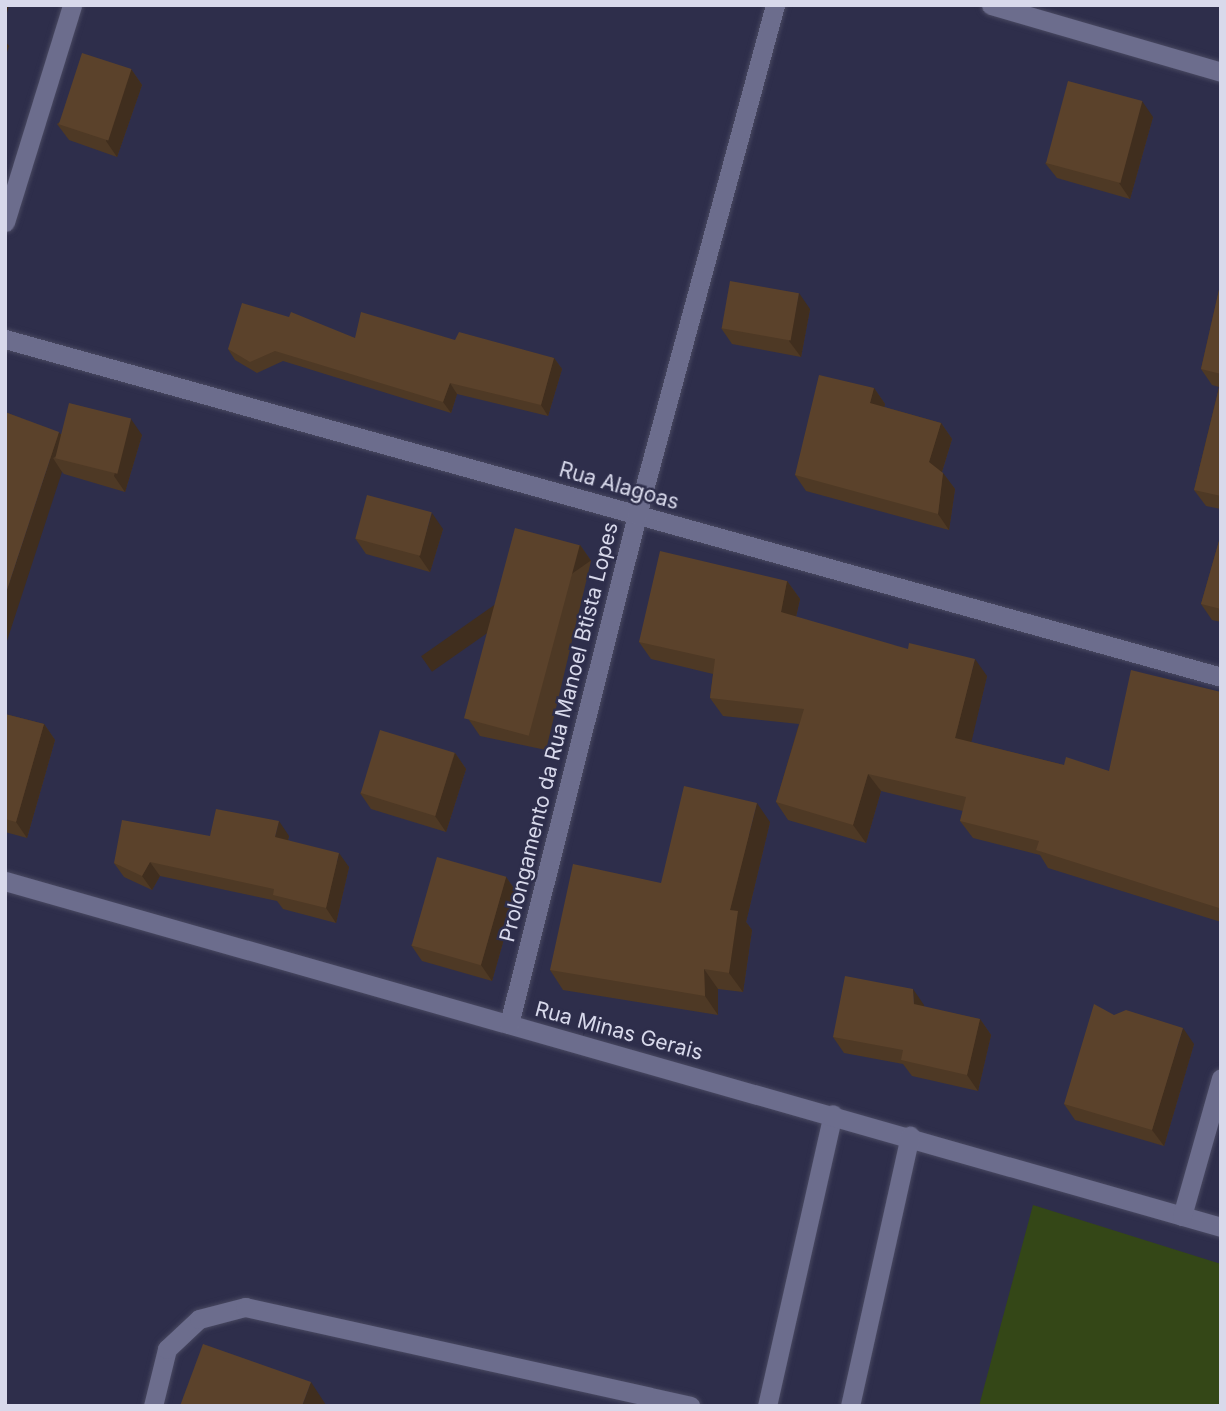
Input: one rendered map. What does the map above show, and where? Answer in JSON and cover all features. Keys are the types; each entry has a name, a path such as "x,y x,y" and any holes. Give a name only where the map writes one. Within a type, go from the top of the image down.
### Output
{"street":[{"path":"5,222 72,5"},
{"name":"Prolongamento da Rua Manoel Btista Lopes","path":"509,1024 637,515 775,5"},
{"path":"991,5 1221,72"},
{"name":"Rua Alagoas","path":"5,340 1221,677"},
{"name":"Rua Minas Gerais","path":"5,881 833,1114 1221,1227"},
{"path":"1182,1216 1221,1078"},
{"path":"767,1406 833,1114"},
{"path":"850,1406 910,1136"},
{"path":"153,1406 167,1349 199,1319 245,1307 690,1406"}],"green space":[{"path":"1033,1205 1221,1264 1221,1406 979,1406"}],"building":[{"path":"82,53 131,69 108,140 59,124"},
{"path":"1068,81 1142,101 1120,183 1046,163"},
{"path":"730,281 799,293 791,340 722,328"},
{"path":"1221,281 1221,374 1201,369"},
{"path":"242,303 289,317 291,312 355,338 361,312 455,340 459,332 554,358 541,405 450,383 443,402 275,351 250,362 228,349"},
{"path":"819,375 874,388 870,403 941,423 929,462 943,473 938,514 795,475"},
{"path":"1221,380 1221,496 1194,490"},
{"path":"69,403 131,418 117,474 55,458"},
{"path":"5,412 59,432 5,596"},
{"path":"367,495 432,512 420,556 355,538"},
{"path":"515,528 580,545 529,736 464,718"},
{"path":"1221,534 1221,609 1201,604"},
{"path":"660,551 787,581 781,612 908,649 909,643 975,659 955,738 1064,765 1066,757 1109,771 1131,670 1221,692 1219,908 1036,850 1039,841 960,821 966,797 868,774 853,825 776,802 804,709 710,698 715,659 639,642"},
{"path":"5,714 44,724 16,822 5,819"},
{"path":"380,730 455,753 435,816 361,793"},
{"path":"684,786 757,803 730,910 738,911 729,973 704,969 705,996 550,970 573,864 661,883"},
{"path":"216,809 279,821 275,837 339,853 326,908 273,895 274,889 150,862 142,876 114,863 122,820 210,836"},
{"path":"437,857 506,877 481,965 412,945"},
{"path":"845,976 913,989 914,1004 980,1019 967,1075 901,1060 903,1050 833,1037"},
{"path":"1094,1004 1114,1015 1126,1010 1183,1028 1152,1130 1064,1104"},
{"path":"203,1344 311,1382 302,1406 180,1406"}]}
